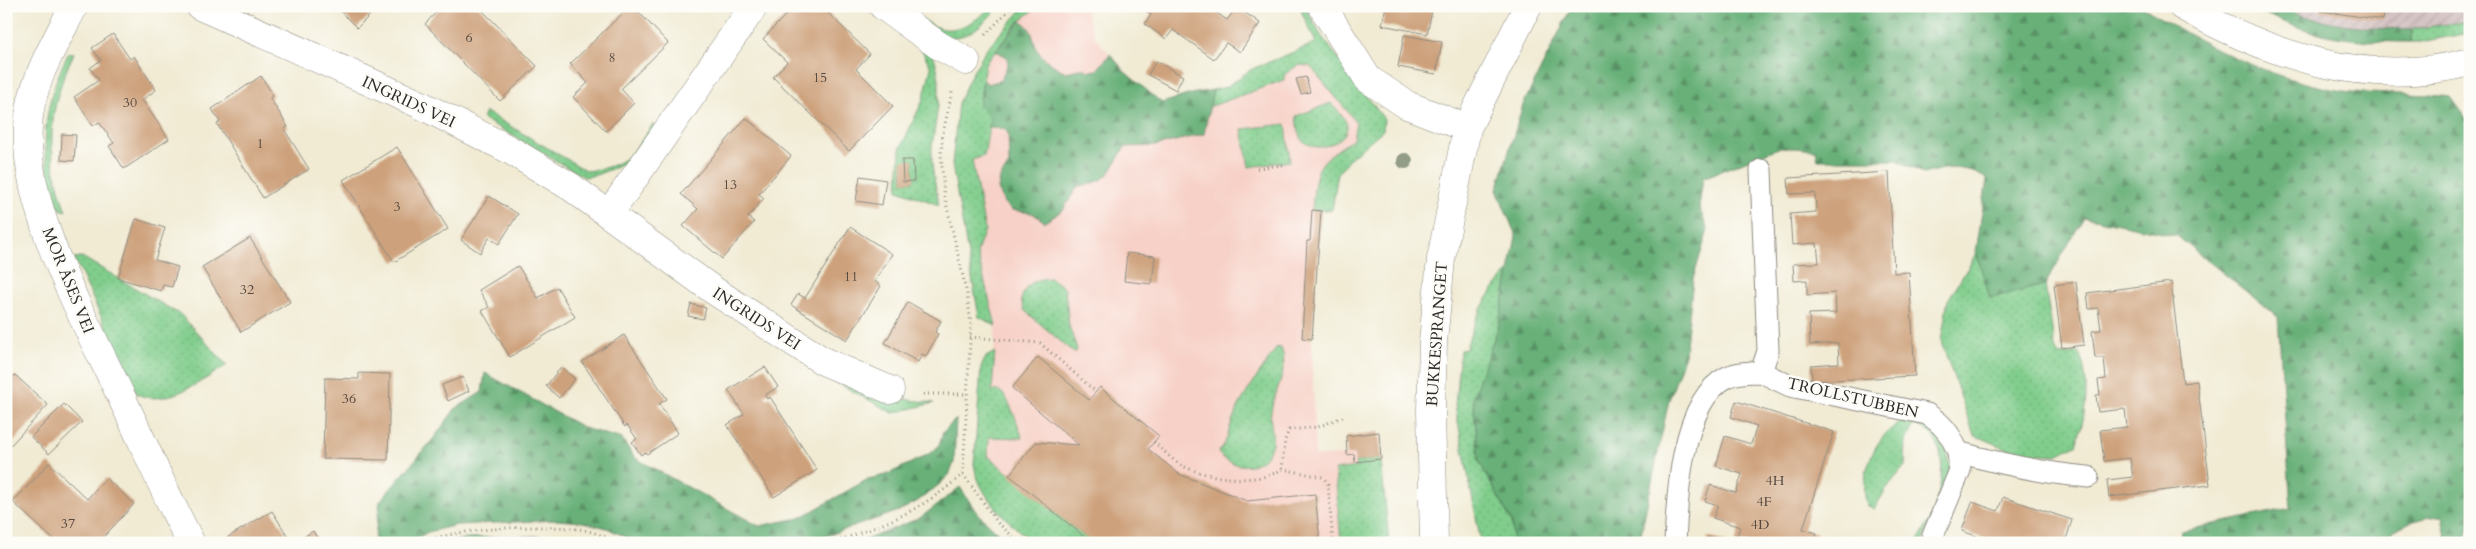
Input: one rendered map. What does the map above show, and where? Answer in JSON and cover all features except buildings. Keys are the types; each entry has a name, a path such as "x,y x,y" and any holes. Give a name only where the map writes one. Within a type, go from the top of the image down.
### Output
{"street":[{"name":"MOR ÅSES VEI","path":"74,6 52,48 37,85 30,110 28,144 30,174 66,281 191,543"},
{"name":"INGRIDS VEI","path":"200,6 444,116 518,155 571,187 713,290 823,362 890,390"},
{"path":"609,214 754,6"},
{"path":"883,6 938,45 966,61"},
{"path":"1322,6 1368,78 1407,106 1467,128"},
{"name":"BUKKESPRANGET","path":"1434,543 1431,452 1433,342 1440,259 1467,128 1528,6"},
{"path":"2182,6 2218,26 2291,56 2348,69 2402,73 2450,67 2470,62"}],"lane":[{"path":"1761,170 1768,352 1761,372"},
{"name":"TROLLSTUBBEN","path":"1675,543 1676,499 1683,456 1697,411 1712,388 1727,376 1743,372 1761,372 1790,386 1927,414 1938,421 1952,437 1958,452"},
{"path":"1930,543 1960,470 1958,452 2001,464 2055,474 2088,477"}],"path":[{"path":"966,61 954,84 945,118 941,154 944,194 967,294 970,337 962,474 998,523 1020,543"},
{"path":"1257,168 1283,165"},
{"path":"970,337 1040,343 1096,392"},
{"path":"890,390 915,394 967,394"},
{"path":"1282,469 1285,440 1289,430 1318,427 1345,416"},
{"path":"1154,442 1180,464 1198,471 1237,479 1273,475 1282,469 1323,477 1328,484 1332,543"},
{"path":"831,543 885,525 910,514 962,474"},
{"path":"422,543 448,534 529,528 578,529 596,532 619,543"}],"shaded area":[{"path":"1039,6 1084,6 1095,37 1126,73 1162,104 1191,94 1226,87 1252,69 1316,43 1371,118 1329,168 1321,211 1312,339 1315,456 1347,455 1346,436 1379,432 1389,543 1092,543 988,456 996,323 977,252 985,230 972,160 984,156 979,106 986,64 1018,22"},
{"path":"2283,6 2470,6 2470,21 2412,29 2365,28 2297,14"}],"green space":[{"path":"992,6 1000,6 981,25 958,37 940,34 919,18 937,27 951,29 970,23"},
{"path":"1025,6 1039,6 1018,22 985,64 979,106 991,117 984,156 972,160 985,230 977,252 996,326 979,317 952,165 958,103 970,77 987,48"},
{"path":"1299,6 1305,6 1320,34 1384,119 1383,130 1350,158 1338,173 1332,210 1312,210 1317,175 1324,161 1353,139 1356,122 1310,66 1298,65 1284,75 1284,80 1209,107 1213,90 1226,87 1252,69 1316,43"},
{"path":"1572,6 2141,6 2211,46 2284,77 2351,92 2451,97 2470,123 2470,523 2464,542 2447,543 2442,516 2425,518 2409,523 2394,531 2382,543 2179,543 2181,531 2291,508 2278,317 2177,236 2084,217 2045,285 1990,298 1976,252 1987,179 1970,171 1956,168 1941,169 1924,174 1897,160 1818,160 1816,150 1781,147 1703,178 1699,208 1708,230 1693,279 1685,355 1669,400 1639,543 1513,543 1512,522 1479,461 1473,397 1498,328 1516,236 1497,190 1523,105"},
{"path":"2249,6 2283,6 2297,14 2365,28 2412,29 2411,42 2347,39 2309,31"},
{"path":"1021,20 1030,30 1041,55 1053,65 1066,72 1084,68 1088,71 1097,70 1110,54 1126,73 1162,103 1191,94 1213,90 1204,134 1155,146 1125,147 1108,174 1097,181 1078,186 1063,210 1045,222 1032,213 1011,210 1004,203 998,189 1000,178 1009,164 1008,133 1004,129 989,128 990,117 979,106 983,79 988,84 1001,80 1008,63 1007,57 996,51"},
{"path":"2470,21 2470,33 2411,42 2412,29"},
{"path":"921,48 933,54 937,66 939,89 932,154 939,205 898,190 900,149 923,100 931,68","holes":["913,160 914,181 903,182 902,161"]},
{"path":"69,52 74,53 58,93 52,131 55,170 66,211 60,209 52,189 45,149 48,109 60,71"},
{"path":"1331,103 1345,119 1346,132 1339,140 1328,145 1316,147 1303,141 1298,132 1296,116"},
{"path":"486,112 587,171 620,162 633,151 653,124 655,130 632,161 596,175 584,177 482,118"},
{"path":"1286,124 1290,161 1249,167 1242,129"},
{"path":"1976,252 1990,298 2045,285 2055,348 2059,355 2079,352 2085,374 2085,411 2076,445 2056,455 2018,453 1974,435 1941,341 1948,300"},
{"path":"82,257 181,315 227,365 196,384 172,395 148,397 137,394 74,258"},
{"path":"1509,271 1498,328 1473,397 1479,461 1512,522 1513,543 1481,543 1455,406 1460,350 1466,349 1482,307"},
{"path":"1049,278 1060,284 1065,290 1069,326 1077,349 1074,353 1024,310 1021,300 1025,290 1035,281"},
{"path":"1277,347 1281,348 1284,364 1271,412 1272,443 1269,452 1256,463 1241,465 1232,463 1218,453 1226,441 1232,421 1241,402"},
{"path":"995,352 992,390 1001,392 1005,397 1022,438 989,437 988,456 1092,543 1033,543 996,508 982,488 974,464 981,367 986,357"},
{"path":"817,372 882,396 934,403 893,413"},
{"path":"485,373 584,428 622,439 635,458 759,526 800,518 868,479 886,475 934,451 940,443 943,432 956,419 954,463 949,475 918,501 899,511 806,543 638,543 607,528 583,522 557,520 457,525 428,532 408,543 374,543 380,501 434,438 455,409 482,392"},
{"path":"1908,418 1932,427 1946,446 1950,468 1922,543 1916,543 1931,515 1941,479 1941,461 1938,445 1929,433 1914,425 1906,440 1905,466 1889,485 1874,509 1867,505 1865,495 1868,464 1878,444 1893,427"},
{"path":"1381,459 1389,543 1341,543 1335,470 1356,467 1355,462"},
{"path":"960,487 977,513 1009,543 857,543 920,518"},
{"path":"535,536 577,538 591,543 449,543 467,538"}]}
